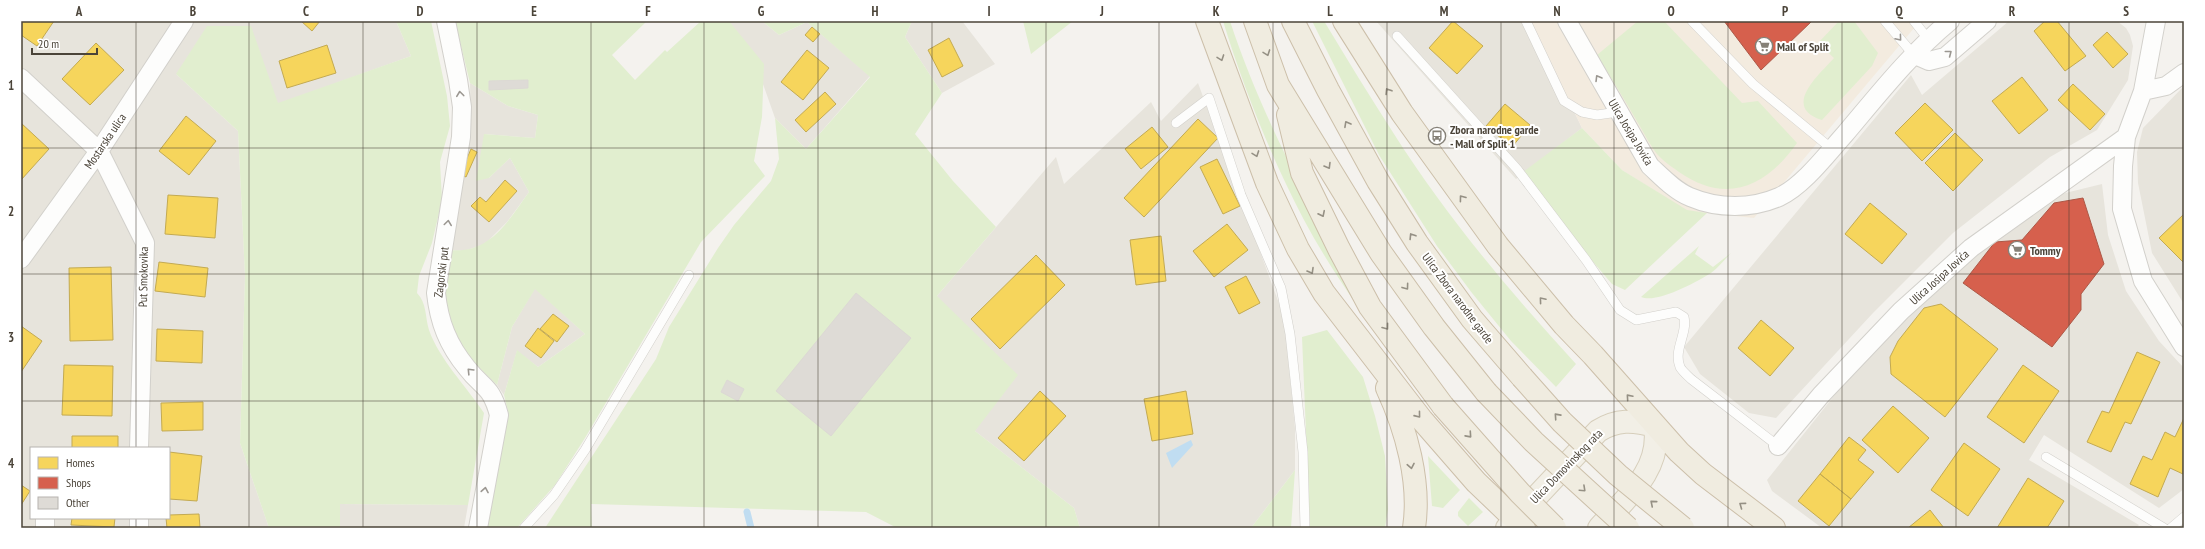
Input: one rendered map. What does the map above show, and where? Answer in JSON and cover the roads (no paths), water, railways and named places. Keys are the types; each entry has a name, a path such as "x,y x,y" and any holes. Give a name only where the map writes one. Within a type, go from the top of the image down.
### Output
{"highway":[{"path":"1207,21 1267,183 1283,219 1324,293 1376,363 1476,482 1515,525"},
{"path":"1255,21 1295,136 1302,173 1339,249 1370,307 1443,406 1520,493 1555,528"},
{"name":"Ulica Zbora narodne garde","path":"1293,21 1328,90 1378,181 1417,243 1472,319 1562,422 1618,475 1683,528"},
{"path":"1344,21 1402,113 1498,246 1564,325 1593,355 1655,426 1703,474 1774,528"},
{"path":"1278,85 1381,253 1434,327 1486,392 1534,442 1628,528"},
{"path":"1376,363 1396,406 1407,444 1414,483 1416,516 1414,528"}],"main road":[{"name":"Ulica Domovinskog rata","path":"1515,525 1598,431 1609,424 1623,421 1638,421 1655,426"},
{"path":"1599,528 1644,479 1656,449 1655,426"}],"street":[{"name":"Mostarska ulica","path":"21,259 99,151 184,21"},
{"name":"Zagorski put","path":"446,21 462,107 461,137 436,293 438,316 448,340 467,369 494,399 499,415 478,528"},
{"name":"Ulica Josipa Jovića","path":"1567,21 1650,166 1666,181 1690,197 1723,206 1744,206 1779,197 1795,187 1832,149 1913,54 1928,39 1950,21"},
{"path":"1913,54 1929,61 1945,57 1988,21"},
{"path":"2156,21 2143,91 2126,137 2123,166 2122,209 2143,281 2184,347"},
{"path":"2143,91 2166,86 2184,73"},
{"name":"Put Smokovika","path":"21,78 99,151 145,243 139,447"},
{"name":"Ulica Josipa Jovića","path":"1778,446 1821,395 1901,311 1971,248 2126,137"}],"lane":[{"path":"1526,21 1546,60 1564,102 1582,112 1597,115 1618,112"},
{"path":"1692,21 1753,84 1832,149"},
{"path":"1885,21 1913,54"},
{"path":"1914,21 1928,39"},
{"path":"1397,36 1517,170 1586,260 1620,310 1636,320 1676,312 1684,317 1686,323 1678,354 1680,367 1691,379 1778,446"},
{"path":"1176,123 1209,98 1241,195 1281,288 1290,334 1303,452 1305,528"},
{"path":"524,528 554,495 585,450 689,275"},
{"path":"2046,457 2164,528"},
{"path":"2171,528 2184,517"}],"water":[{"path":"1191,440 1193,445 1172,468 1166,453"}],"waterway":[{"path":"747,512 751,528"}],"place":[{"name":"Mall of Split","path":"1764,46"},
{"name":"Zbora narodne garde - Mall of Split 1","path":"1437,136"},
{"name":"Tommy","path":"2017,250"}]}
